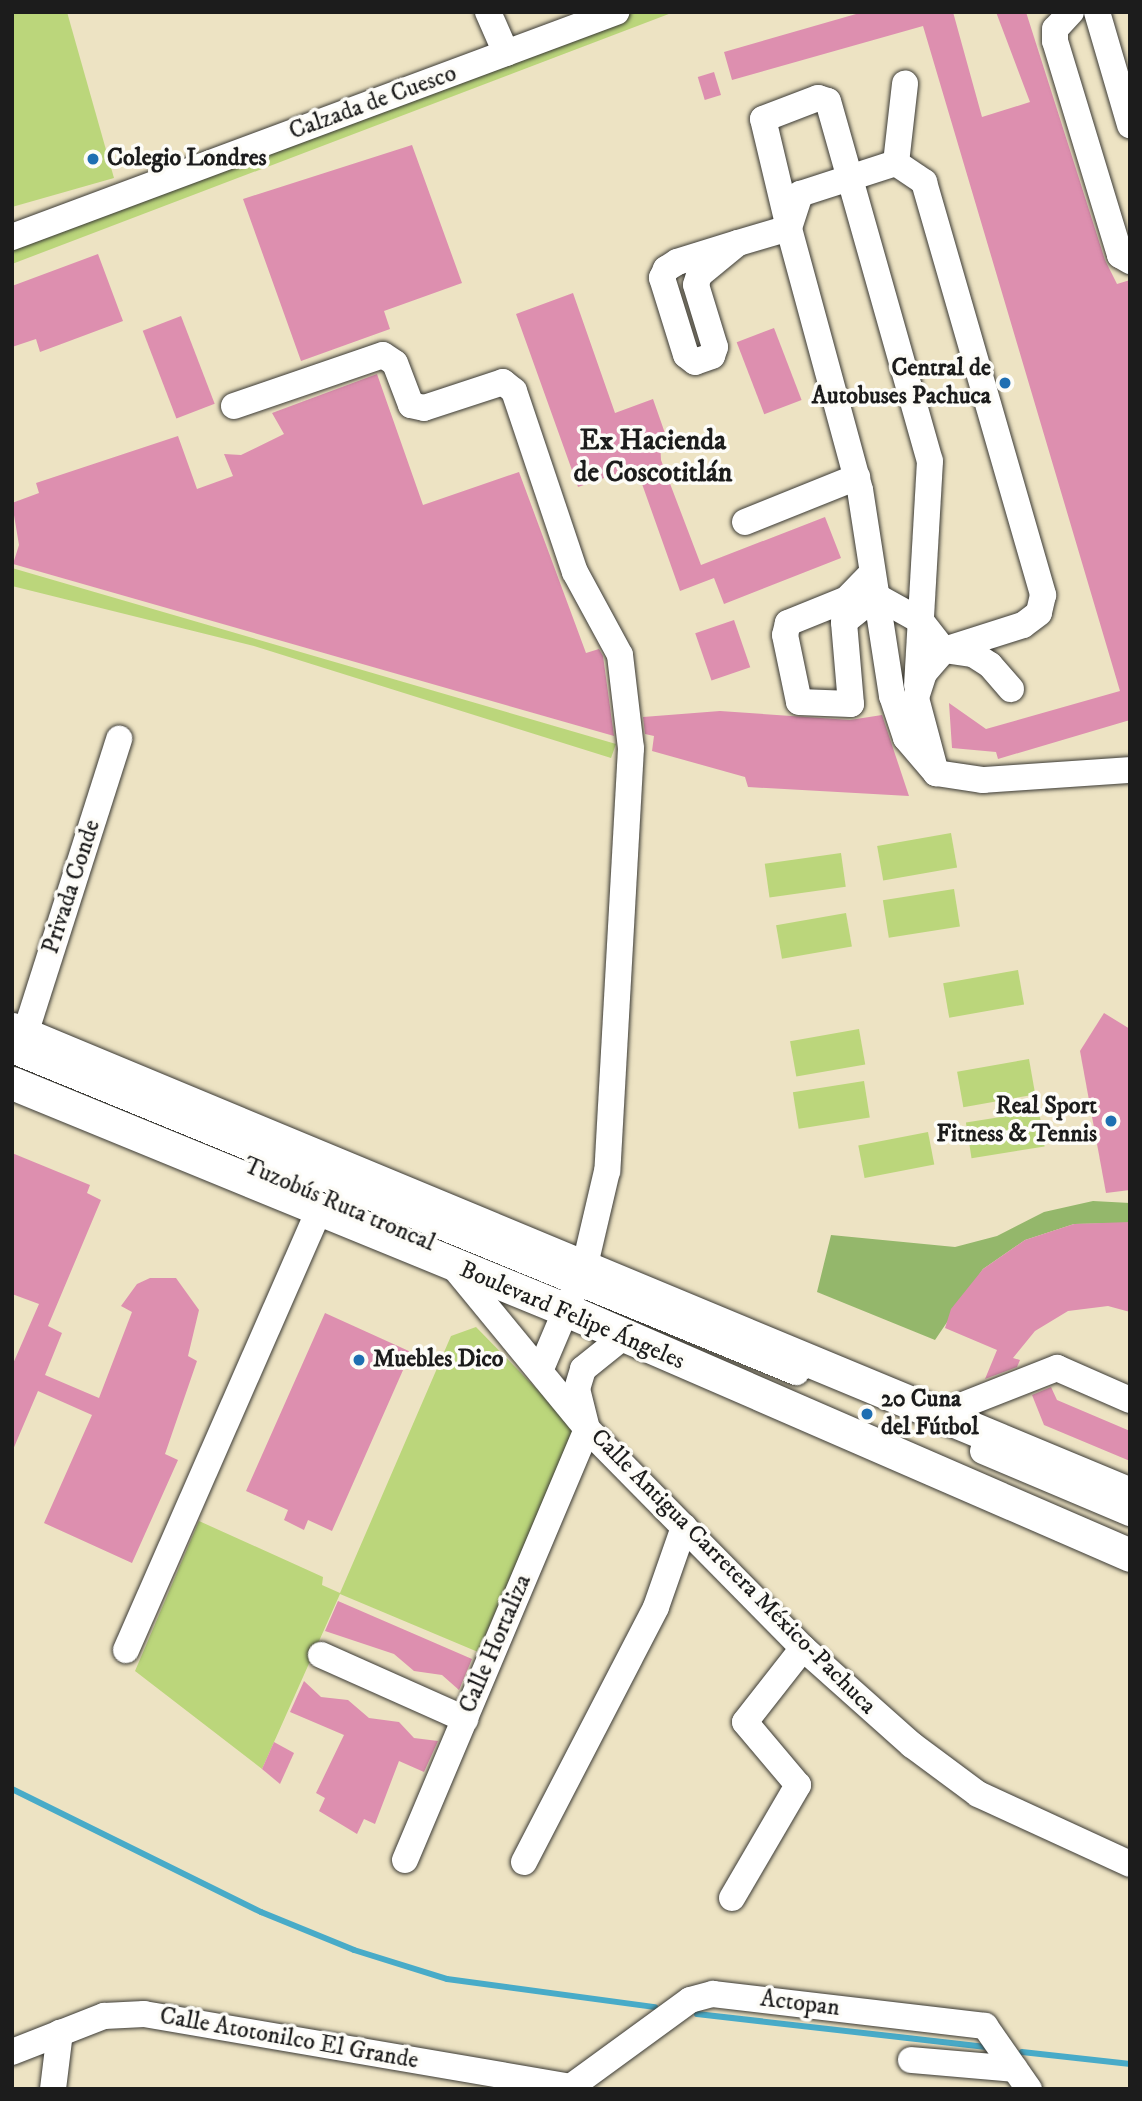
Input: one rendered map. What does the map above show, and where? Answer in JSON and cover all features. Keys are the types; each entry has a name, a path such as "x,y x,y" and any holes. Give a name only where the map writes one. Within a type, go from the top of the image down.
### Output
{"main road":[{"name":"Boulevard Felipe Ángeles","path":"16,1038 573,1290 940,1414 1130,1494"},
{"name":"Boulevard Felipe Ángeles","path":"12,1083 454,1267 573,1290 624,1336 1130,1555"}],"street":[{"path":"488,12 506,53"},
{"name":"Calzada de Cuesco","path":"12,237 616,12"},
{"path":"1071,12 1055,29 1055,41 1120,255 1130,261"},
{"path":"1097,12 1130,125"},
{"path":"896,163 905,84"},
{"path":"936,773 916,698 930,461 853,177 828,101 771,112 762,130 858,484 892,696 906,737 936,773 983,780 1130,770"},
{"path":"789,229 788,214 800,194 896,163"},
{"path":"896,163 924,182 1043,595 1039,612 1023,625 944,650 924,673 916,698"},
{"path":"738,243 699,275 696,285 715,347 712,356 695,362 686,355 662,278 677,262 738,243 789,229"},
{"path":"234,406 383,355 395,363 411,405 424,408 503,382 513,391 575,572 620,656 631,748 607,1171 573,1290 540,1371"},
{"path":"745,522 858,484"},
{"path":"874,585 921,621 944,650 973,654 1012,689"},
{"path":"874,585 844,622 851,704 799,702 785,635 789,623 874,585"},
{"name":"Privada Conde","path":"16,1038 118,739"},
{"name":"Tuzobús Ruta troncal","path":"12,1070 573,1290 1130,1513"},
{"path":"125,1650 319,1211"},
{"name":"Calle Antigua Carretera México-Pachuca","path":"454,1267 587,1429 803,1648 912,1745 978,1794 1130,1864"},
{"name":"Tuzobús Ruta troncal","path":"573,1290 1130,1537"},
{"path":"587,1429 577,1389 583,1369 624,1336"},
{"path":"940,1414 1057,1368 1130,1400"},
{"name":"Calle Hortaliza","path":"405,1860 587,1429"},
{"path":"524,1862 656,1607 684,1527"},
{"path":"732,1898 798,1785 745,1722 803,1648"},
{"path":"321,1655 465,1719"},
{"name":"Actopan","path":"569,2088 690,2000 713,1994 985,2026 1022,2079"},
{"name":"Calle Atotonilco El Grande","path":"12,2052 104,2016 144,2014 569,2088"},
{"path":"53,2089 60,2032"},
{"path":"911,2060 1022,2079"}],"green space":[{"path":"12,12 67,12 114,178 12,207"},
{"path":"620,12 674,12 12,264 12,239"},
{"path":"12,568 616,744 611,758 254,646 12,586"},
{"path":"951,833 957,867 883,880 877,846"},
{"path":"841,853 846,887 769,897 765,864"},
{"path":"954,889 960,927 889,938 883,900"},
{"path":"846,913 852,946 782,959 776,925"},
{"path":"1018,970 1024,1004 949,1018 943,983"},
{"path":"859,1029 865,1064 796,1077 790,1041"},
{"path":"1029,1059 1035,1094 963,1107 957,1072"},
{"path":"864,1081 870,1118 799,1129 793,1092"},
{"path":"1039,1111 1045,1147 972,1158 966,1123"},
{"path":"928,1132 934,1164 865,1178 858,1146"},
{"path":"1093,1201 1130,1203 1130,1223 1074,1224 1025,1240 983,1269 935,1340 817,1292 831,1235 955,1247 997,1236 1044,1212"},
{"path":"476,1327 575,1428 478,1652 340,1594 262,1769 135,1671 199,1521 323,1577 322,1585 340,1593 451,1336"}],"building":[{"path":"863,12 953,12 982,117 1030,102 996,12 1026,12 1105,260 1117,284 1130,280 1130,720 998,759 996,752 952,748 949,703 986,729 1120,691 923,26 732,80 724,52"},
{"path":"714,72 721,95 705,100 698,77"},
{"path":"412,145 462,283 384,311 390,329 301,361 243,199"},
{"path":"98,254 123,321 40,352 36,339 12,347 12,286"},
{"path":"573,293 615,413 653,399 667,439 660,442 661,460 701,565 825,517 841,558 724,604 714,578 680,591 636,467 578,487 516,314"},
{"path":"181,316 215,404 176,418 143,331"},
{"path":"774,328 802,400 764,414 737,342"},
{"path":"377,374 423,505 519,472 586,653 599,649 603,656 614,736 13,564 19,545 12,503 39,493 36,483 178,436 197,489 233,476 224,454 241,455 284,434 272,413"},
{"path":"734,620 750,667 712,681 695,633"},
{"path":"720,711 850,720 882,715 909,796 748,787 745,777 652,751 654,736 645,734 643,717"},
{"name":"Real Sport Fitness & Tennis","path":"1104,1013 1130,1029 1130,1190 1106,1193 1080,1051"},
{"path":"12,1153 90,1185 87,1193 101,1200 48,1326 62,1333 45,1375 99,1398 132,1312 121,1306 137,1284 150,1278 176,1278 199,1310 188,1356 197,1361 165,1454 178,1460 132,1563 44,1523 92,1415 38,1391 12,1452 12,1366 39,1304 12,1294"},
{"path":"1130,1222 1130,1312 1108,1306 1068,1311 1035,1331 1013,1358 1020,1360 1017,1367 985,1379 997,1350 945,1328 951,1309 983,1269 1025,1240 1074,1224"},
{"path":"325,1313 411,1352 332,1531 308,1520 304,1530 284,1520 288,1510 246,1491"},
{"path":"1051,1387 1057,1400 1130,1431 1130,1461 1044,1425 1032,1395"},
{"path":"338,1601 472,1659 459,1690 442,1675 414,1671 394,1654 325,1631"},
{"path":"304,1681 321,1697 348,1700 369,1718 399,1722 414,1738 438,1741 424,1772 399,1761 375,1824 364,1819 357,1834 319,1811 325,1798 316,1793 344,1735 290,1712"},
{"path":"274,1742 294,1753 280,1784 262,1769"}],"waterway":[{"path":"12,1789 261,1912 354,1950 447,1979 655,2007"},
{"path":"697,2014 986,2047"},
{"path":"1022,2052 1130,2064"}],"place":[{"name":"Colegio Londres","path":"93,159"},
{"name":"Central de Autobuses Pachuca","path":"1005,383"},
{"name":"Real Sport Fitness & Tennis","path":"1111,1121"},
{"name":"Muebles Dico","path":"359,1360"},
{"name":"20 Cuna del Fútbol","path":"867,1414"}],"district":[{"name":"Ex Hacienda de Coscotitlán","path":"653,457"}]}
